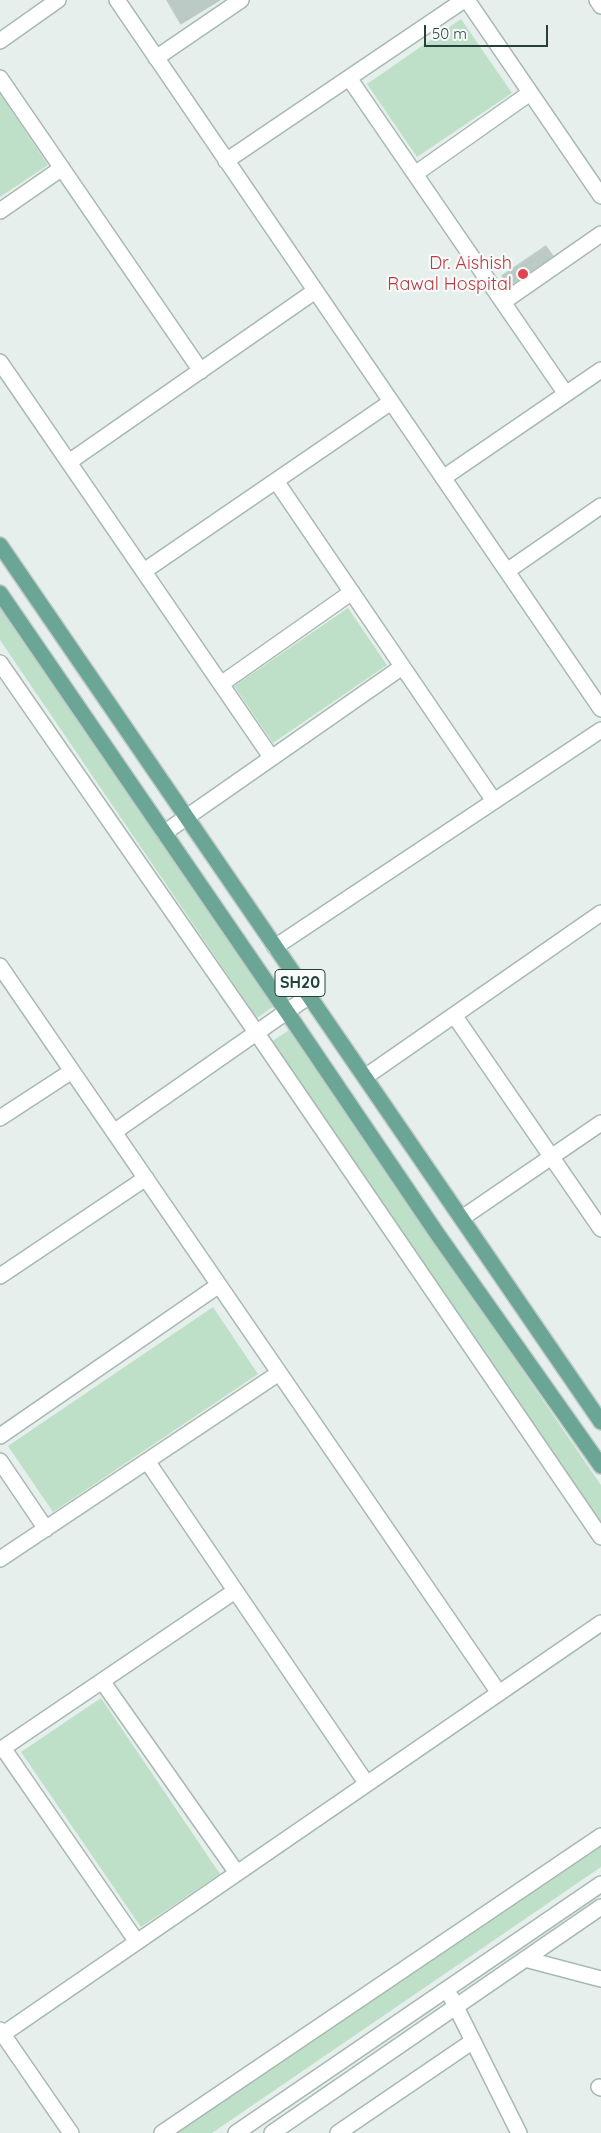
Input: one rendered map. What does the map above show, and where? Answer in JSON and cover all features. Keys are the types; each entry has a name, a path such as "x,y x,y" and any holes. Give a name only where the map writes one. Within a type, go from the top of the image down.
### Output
{"main road":[{"name":"SH20","path":"0,545 601,1422"},
{"name":"SH20","path":"0,593 438,1236 601,1466"}],"street":[{"path":"0,40 58,0"},
{"path":"116,0 601,709"},
{"path":"156,58 241,0"},
{"path":"226,161 466,0 601,196"},
{"path":"597,0 601,6"},
{"path":"0,78 201,371"},
{"path":"349,78 566,394"},
{"path":"415,174 530,92"},
{"path":"0,211 62,168"},
{"path":"503,302 601,234"},
{"path":"69,462 315,291"},
{"path":"0,362 272,757"},
{"path":"443,478 601,370"},
{"path":"144,571 391,402"},
{"path":"276,481 494,802"},
{"path":"507,572 601,506"},
{"path":"221,684 352,592"},
{"path":"0,663 256,1032 601,1537"},
{"path":"164,832 402,667"},
{"path":"276,947 601,730"},
{"path":"365,1077 601,913"},
{"path":"0,966 499,1693"},
{"path":"114,1132 309,996"},
{"path":"454,1015 601,1229"},
{"path":"0,1118 72,1070"},
{"path":"462,1218 601,1123"},
{"path":"0,1276 146,1178"},
{"path":"0,1436 219,1285"},
{"path":"0,1559 279,1373"},
{"path":"0,1461 46,1529"},
{"path":"147,1461 367,1784"},
{"path":"137,1942 1,1749 236,1591"},
{"path":"71,2133 2,2032 237,1874 601,1623"},
{"path":"102,1681 237,1874"},
{"path":"162,2133 601,1836"},
{"path":"236,2133 601,1884"},
{"path":"272,2133 601,1907"},
{"path":"525,1959 601,1979"},
{"path":"447,1989 518,2133"},
{"path":"338,2133 473,2041"}],"green space":[{"path":"461,19 512,93 417,157 367,84"},
{"path":"0,94 48,165 0,197"},
{"path":"0,603 274,1006 257,1018 0,640"},
{"path":"348,608 387,665 273,743 234,686"},
{"path":"289,1030 601,1485 601,1523 271,1042"},
{"path":"213,1307 258,1374 53,1512 8,1446"},
{"path":"101,1698 220,1874 141,1927 21,1752"},
{"path":"601,1842 601,1867 212,2133 175,2133"}],"building":[{"path":"167,0 220,0 181,24"},
{"path":"546,246 553,256 509,286 502,276"}],"place":[{"name":"Dr. Aishish Rawal Hospital","path":"523,274"}]}
